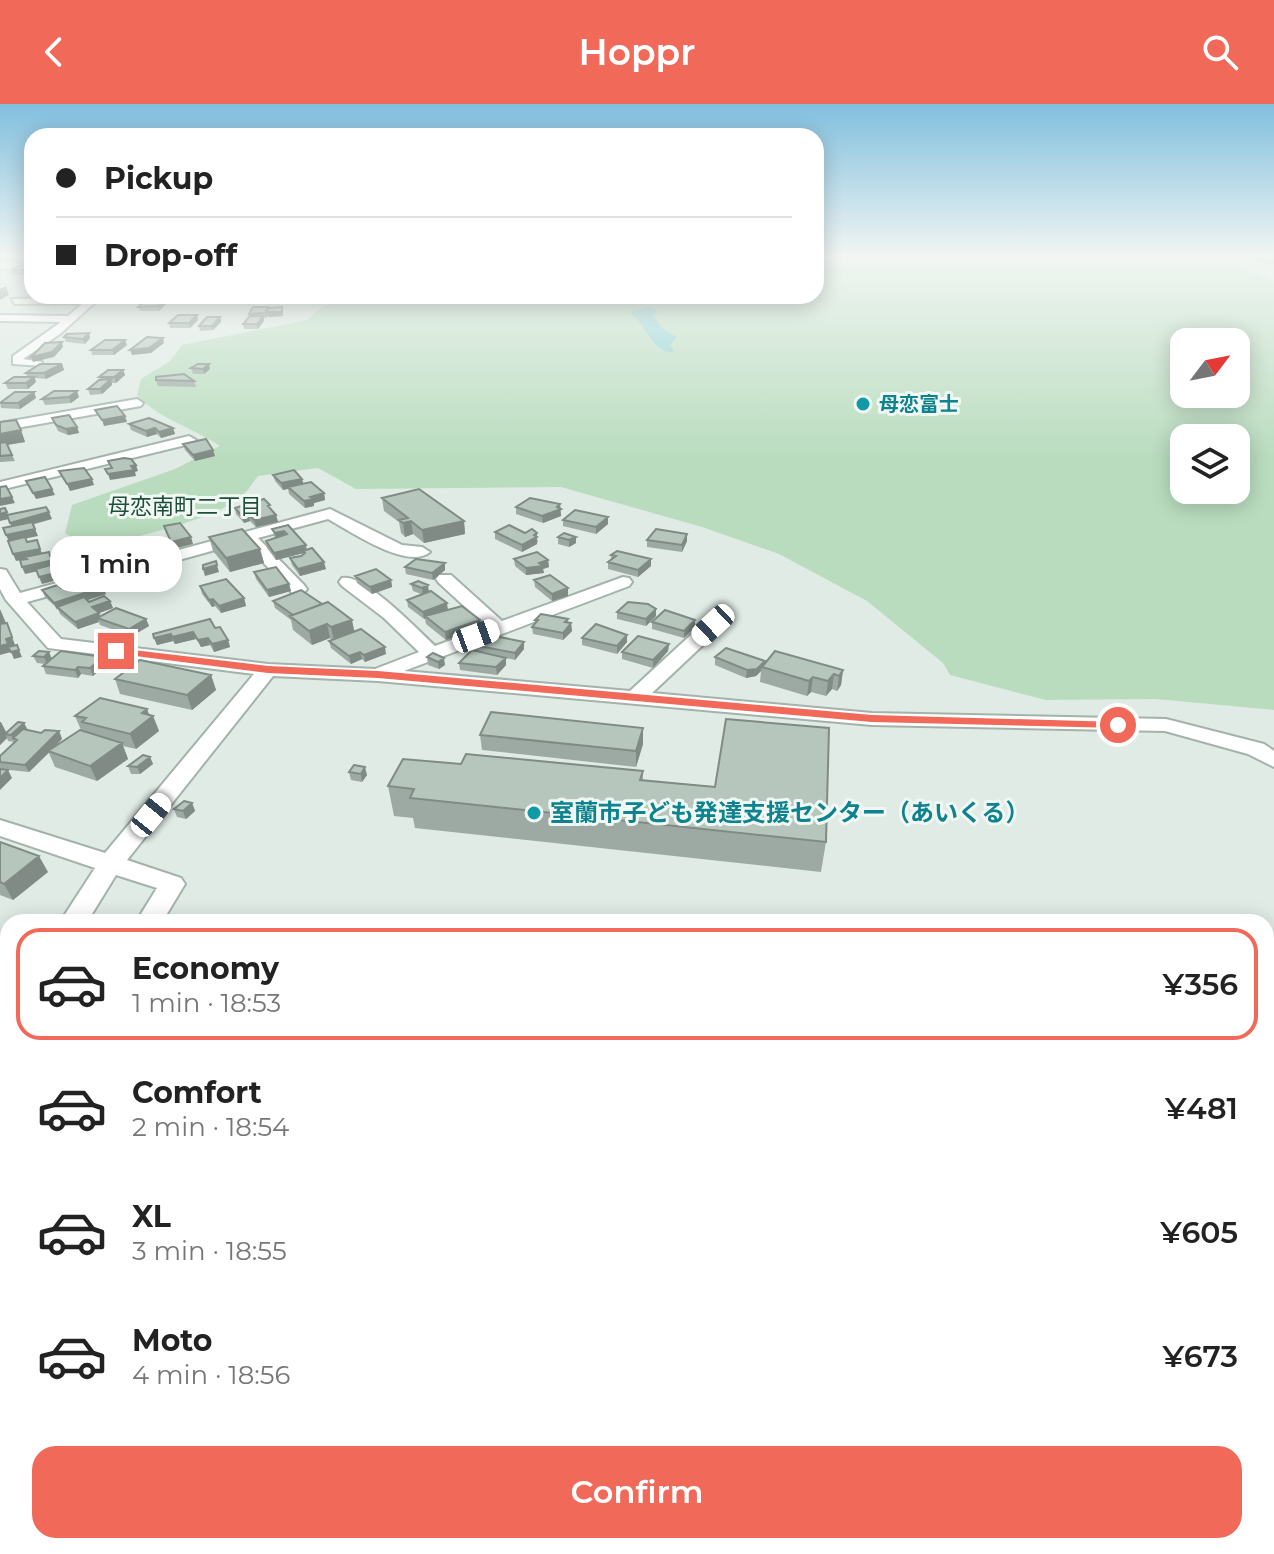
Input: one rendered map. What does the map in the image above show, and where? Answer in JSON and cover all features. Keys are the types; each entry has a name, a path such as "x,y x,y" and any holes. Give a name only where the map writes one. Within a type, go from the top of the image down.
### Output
{"street":[{"path":"38,364 17,362 17,358 64,324"},
{"path":"0,427 137,403"},
{"path":"0,486 189,440"},
{"path":"15,600 330,514 398,550 422,552"},
{"path":"248,537 298,589"},
{"path":"0,574 15,600 55,644 268,670 378,675 872,719 1166,725 1256,749 1274,760"},
{"path":"445,579 498,627"},
{"path":"348,582 390,614 430,652"},
{"path":"378,675 430,652 623,582"},
{"path":"635,698 713,625"},
{"path":"78,914 111,863 268,670"},
{"path":"0,828 172,884 154,914"}],"green space":[{"path":"289,324 1274,324 1274,710 1156,699 1046,700 950,675 943,663 867,601 779,554 702,527 561,487 356,489 318,468 258,476 244,494 212,513 145,535 86,549 65,533 72,505 175,469 220,446 155,411 137,395 141,379 170,361 182,345"}],"water":[{"path":"640,324 659,324 677,337 670,345 672,352 664,351"}],"building":[{"path":"89,333 83,339 64,337 67,334"},
{"path":"147,337 163,338 149,348 130,350"},
{"path":"105,340 125,340 112,350 91,350"},
{"path":"62,342 52,352 31,357 45,343"},
{"path":"40,364 62,364 44,373 26,373"},
{"path":"209,364 203,369 191,368"},
{"path":"108,370 123,370 114,377 99,377"},
{"path":"184,374 194,381 156,380 156,377"},
{"path":"14,377 34,377 26,383 5,383"},
{"path":"111,379 100,389 88,389 99,380"},
{"path":"54,391 77,391 69,397 42,399"},
{"path":"15,392 34,392 18,403 0,403"},
{"path":"117,406 125,416 102,420 95,410"},
{"path":"69,415 77,427 66,429 56,425 52,418"},
{"path":"149,418 173,428 159,432 155,428 146,431 129,424"},
{"path":"16,420 21,430 0,434 0,422"},
{"path":"206,439 213,450 193,455 183,444"},
{"path":"6,442 12,455 0,456 0,443"},
{"path":"131,459 136,465 131,466 134,470 108,474 105,469 112,468 108,461"},
{"path":"84,468 92,479 67,484 59,471"},
{"path":"294,470 302,479 281,483 273,475"},
{"path":"45,477 52,489 33,493 26,481"},
{"path":"311,482 324,493 304,501 288,487"},
{"path":"6,486 12,497 0,499 0,487"},
{"path":"419,489 464,521 422,530 411,521 403,523 399,520 408,518 382,498"},
{"path":"530,498 560,504 557,507 561,509 542,516 516,507"},
{"path":"264,499 276,515 254,520 249,515 242,516 235,508"},
{"path":"46,507 49,512 10,523 7,515"},
{"path":"575,510 608,517 596,527 563,520"},
{"path":"32,522 35,529 6,535 3,528"},
{"path":"180,523 191,537 171,542 164,526"},
{"path":"288,525 306,545 274,553 266,541 287,534 284,531 275,533 272,529"},
{"path":"509,525 525,533 532,529 537,537 522,545 495,532"},
{"path":"242,529 260,549 226,558 209,537"},
{"path":"656,529 687,534 682,545 647,540"},
{"path":"564,533 576,537 569,540 558,537"},
{"path":"25,537 27,542 37,540 40,549 13,554 8,541"},
{"path":"142,538 149,551 127,556 120,543"},
{"path":"93,545 95,548 104,546 111,559 89,564 86,558 80,560 74,549"},
{"path":"312,548 324,562 298,569 290,558 301,556 305,553 303,551"},
{"path":"617,551 651,559 638,570 608,562"},
{"path":"49,552 50,556 57,555 58,559 22,567 20,560 27,559 25,557"},
{"path":"537,552 548,560 539,563 543,566 526,568 514,559"},
{"path":"416,559 445,563 432,573 405,567"},
{"path":"66,561 71,569 39,577 36,569"},
{"path":"216,561 217,565 203,569 203,565"},
{"path":"276,567 289,584 267,590 254,572"},
{"path":"376,569 391,580 370,587 355,576"},
{"path":"550,575 568,588 552,594 534,580"},
{"path":"94,578 103,587 54,603 42,590 58,585 61,588"},
{"path":"226,579 244,598 219,606 213,599 209,600 200,586"},
{"path":"418,581 428,585 422,588 411,584"},
{"path":"301,590 322,604 293,615 273,601"},
{"path":"431,591 447,603 423,612 407,600"},
{"path":"104,596 110,601 92,607 99,613 75,622 57,607 84,597 89,602"},
{"path":"328,602 352,620 309,631 290,616"},
{"path":"628,602 648,604 656,609 646,619 617,612"},
{"path":"462,606 480,620 445,632 425,616"},
{"path":"116,608 146,619 129,629 97,618"},
{"path":"665,610 695,620 684,631 652,622"},
{"path":"541,614 568,619 565,622 571,623 563,633 532,627"},
{"path":"210,619 228,640 212,644 208,638 198,640 193,632 154,638 153,634"},
{"path":"7,623 12,637 6,639 8,644 0,646 0,624"},
{"path":"596,624 627,635 617,646 582,638"},
{"path":"361,629 385,647 364,655 360,652 349,656 329,641"},
{"path":"490,635 524,642 515,653 474,645"},
{"path":"638,636 669,644 653,660 622,652"},
{"path":"17,645 19,650 11,652 8,647"},
{"path":"726,648 765,661 757,669 747,670 715,657"},
{"path":"472,650 506,658 496,667 459,663"},
{"path":"39,651 49,652 44,657 33,656"},
{"path":"61,651 103,657 90,668 78,667 75,670 43,666"},
{"path":"775,651 843,670 839,676 834,674 828,681 813,677 809,681 762,667"},
{"path":"433,653 444,658 438,662 427,657"},
{"path":"140,660 211,675 187,695 115,679"},
{"path":"100,698 147,709 142,713 153,716 130,734 82,722 86,718 75,716"},
{"path":"491,712 643,728 636,751 480,735"},
{"path":"726,719 829,728 826,842 410,798 414,789 388,786 403,759 461,764 466,754 643,771 640,780 715,787"},
{"path":"18,722 24,723 11,735 5,734"},
{"path":"23,729 41,733 45,730 59,731 25,765 0,762 0,756 17,740 13,738"},
{"path":"80,730 122,743 90,766 48,751"},
{"path":"143,755 150,757 137,767 128,766"},
{"path":"354,765 365,767 361,774 349,772"},
{"path":"184,801 192,803 183,811 174,809"},
{"path":"0,842 39,856 4,884 0,882"}],"place":[{"name":"母恋富士","path":"863,404"},
{"name":"室蘭市子ども発達支援センター（あいくる）","path":"534,813"}],"district":[{"name":"母恋南町二丁目","path":"185,506"}],"route":[{"path":"116,651 268,670 378,675 872,719 1118,725"}]}
